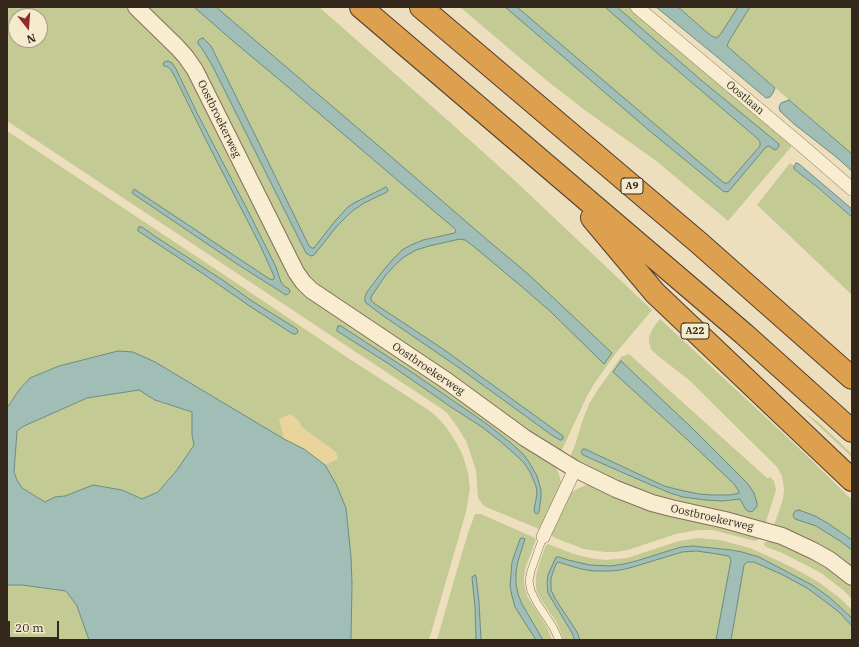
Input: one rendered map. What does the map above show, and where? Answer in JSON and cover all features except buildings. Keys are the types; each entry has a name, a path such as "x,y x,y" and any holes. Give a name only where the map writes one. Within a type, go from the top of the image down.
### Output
{"highway":[{"path":"361,7 744,334 852,431"},
{"name":"A9","path":"421,7 698,242 852,378"},
{"name":"A22","path":"551,169 655,293 852,480"}],"street":[{"name":"Oostbroekerweg","path":"136,7 177,46 195,70 296,272 311,290 447,381 525,438 575,469 616,489 652,503 725,520 782,536 830,560 852,577"},
{"name":"Oostlaan","path":"637,7 852,189"},
{"path":"544,537 575,469"}],"lane":[{"path":"544,537 531,571 529,581 536,603 553,627 559,640"}],"green space":[{"path":"7,7 127,7 144,22 185,67 293,278 550,462 556,468 561,482 560,487 541,528 539,529 483,505 478,498 476,470 466,441 447,413 7,121"},
{"path":"145,7 319,7 512,178 652,310 616,353 594,384 561,452 320,288 304,272 214,95"},
{"path":"460,7 629,7 791,143 791,147 728,221 655,160 586,111 546,80"},
{"path":"678,7 738,7 720,35 716,38 710,35"},
{"path":"750,7 852,7 852,154 727,46"},
{"path":"7,131 430,411 446,427 463,456 468,473 470,488 466,512 429,640 351,640 351,557 346,508 336,484 325,465 304,449 118,351 59,366 30,378 19,390 7,408"},
{"path":"790,163 794,166 794,169 852,217 852,295 757,205"},
{"path":"660,319 802,451 852,500 852,567 811,540 790,531 775,527 774,525 783,499 784,489 782,476 777,467 689,380 651,349 649,337 653,328"},
{"path":"629,354 767,478 770,477 774,481 776,490 766,522 764,523 667,501 598,473 570,457 589,404 621,357"},
{"path":"139,390 155,400 192,412 192,435 194,445 177,470 158,492 142,499 122,490 55,497 45,502 22,488 14,472 17,431 24,426 87,398"},
{"path":"802,410 819,423 852,454 852,457"},
{"path":"588,484 759,536 760,538 755,541 713,530 698,530 676,534 628,550 605,552 584,549 555,538 552,536 552,533 571,493"},
{"path":"475,514 481,514 535,538 536,540 526,566 524,583 527,596 547,627 552,640 437,640 468,533"},
{"path":"698,538 720,540 750,548 801,572 820,583 841,599 852,610 852,640 564,640 557,623 537,592 536,576 546,545 548,544 574,554 605,560 627,558 679,541"},
{"path":"771,540 807,554 841,576 852,586 852,599 821,573 764,545 764,543"},
{"path":"7,585 22,585 66,591 77,606 89,640 7,640"}],"sand":[{"path":"291,414 298,420 302,427 336,452 338,459 325,465 304,449 284,439 279,419"}],"water":[{"path":"194,7 216,7 527,273 612,353 604,364 551,312 465,240 460,239 429,246 416,250 404,257 385,276 371,297 371,300 375,304 443,349 563,436 562,440 553,436 366,303 365,297 367,292 382,272 402,250 423,240 455,233 456,230"},
{"path":"505,7 517,7 724,183 728,183 760,146 758,139 605,7 617,7 701,80 779,144 779,146 775,150 769,146 766,147 729,191 723,191 651,132"},
{"path":"656,7 678,7 710,35 716,38 720,35 738,7 750,7 727,46 775,88 770,97 766,98"},
{"path":"203,38 211,46 309,246 314,248 348,207 386,187 387,188 387,192 364,203 351,212 337,226 314,255 311,256 306,253 212,65 198,44 198,41"},
{"path":"168,61 172,63 176,69 276,267 281,282 289,289 290,292 288,294 286,295 237,264 132,193 134,189 268,278 272,280 274,279 260,245 175,77 171,70 163,64 164,62"},
{"path":"789,100 852,154 852,171 780,111 779,107 781,103"},
{"path":"796,163 852,209 852,217 794,169"},
{"path":"139,227 142,227 252,301 297,329 298,332 293,334 248,305 138,231"},
{"path":"338,326 341,326 413,373 487,424 523,454 537,476 541,490 539,512 537,514 534,510 537,494 536,486 530,472 518,457 482,427 337,331"},
{"path":"118,351 133,352 155,362 284,439 304,449 325,465 336,484 346,508 351,557 351,640 89,640 77,606 66,591 22,585 7,585 7,408 19,390 30,378 59,366","holes":["139,390 155,400 192,412 192,435 194,445 177,470 158,492 142,499 122,490 93,485 65,496 55,497 45,502 22,488 17,480 14,472 17,431 24,426 87,398"]},
{"path":"621,361 691,427 748,484 754,493 757,503 757,506 753,511 750,512 746,510 740,499 723,501 706,500 683,497 670,493 583,455 581,452 585,449 664,486 684,491 711,495 730,495 739,493 734,484 613,372"},
{"path":"799,510 815,516 852,540 852,550 816,526 795,519 793,515 795,511"},
{"path":"520,539 525,539 516,572 518,594 522,604 543,640 536,640 515,607 512,596 510,586 512,562"},
{"path":"693,546 731,550 759,557 812,585 829,597 852,618 852,626 839,612 807,588 754,562 747,562 744,565 731,640 716,640 731,560 729,556 696,551 682,552 633,567 609,571 581,569 558,562 551,578 551,590 577,632 580,640 575,640 548,593 548,575 556,557 590,565 611,566 636,561 681,547"},
{"path":"475,575 479,602 481,640 476,640 472,577"}]}
